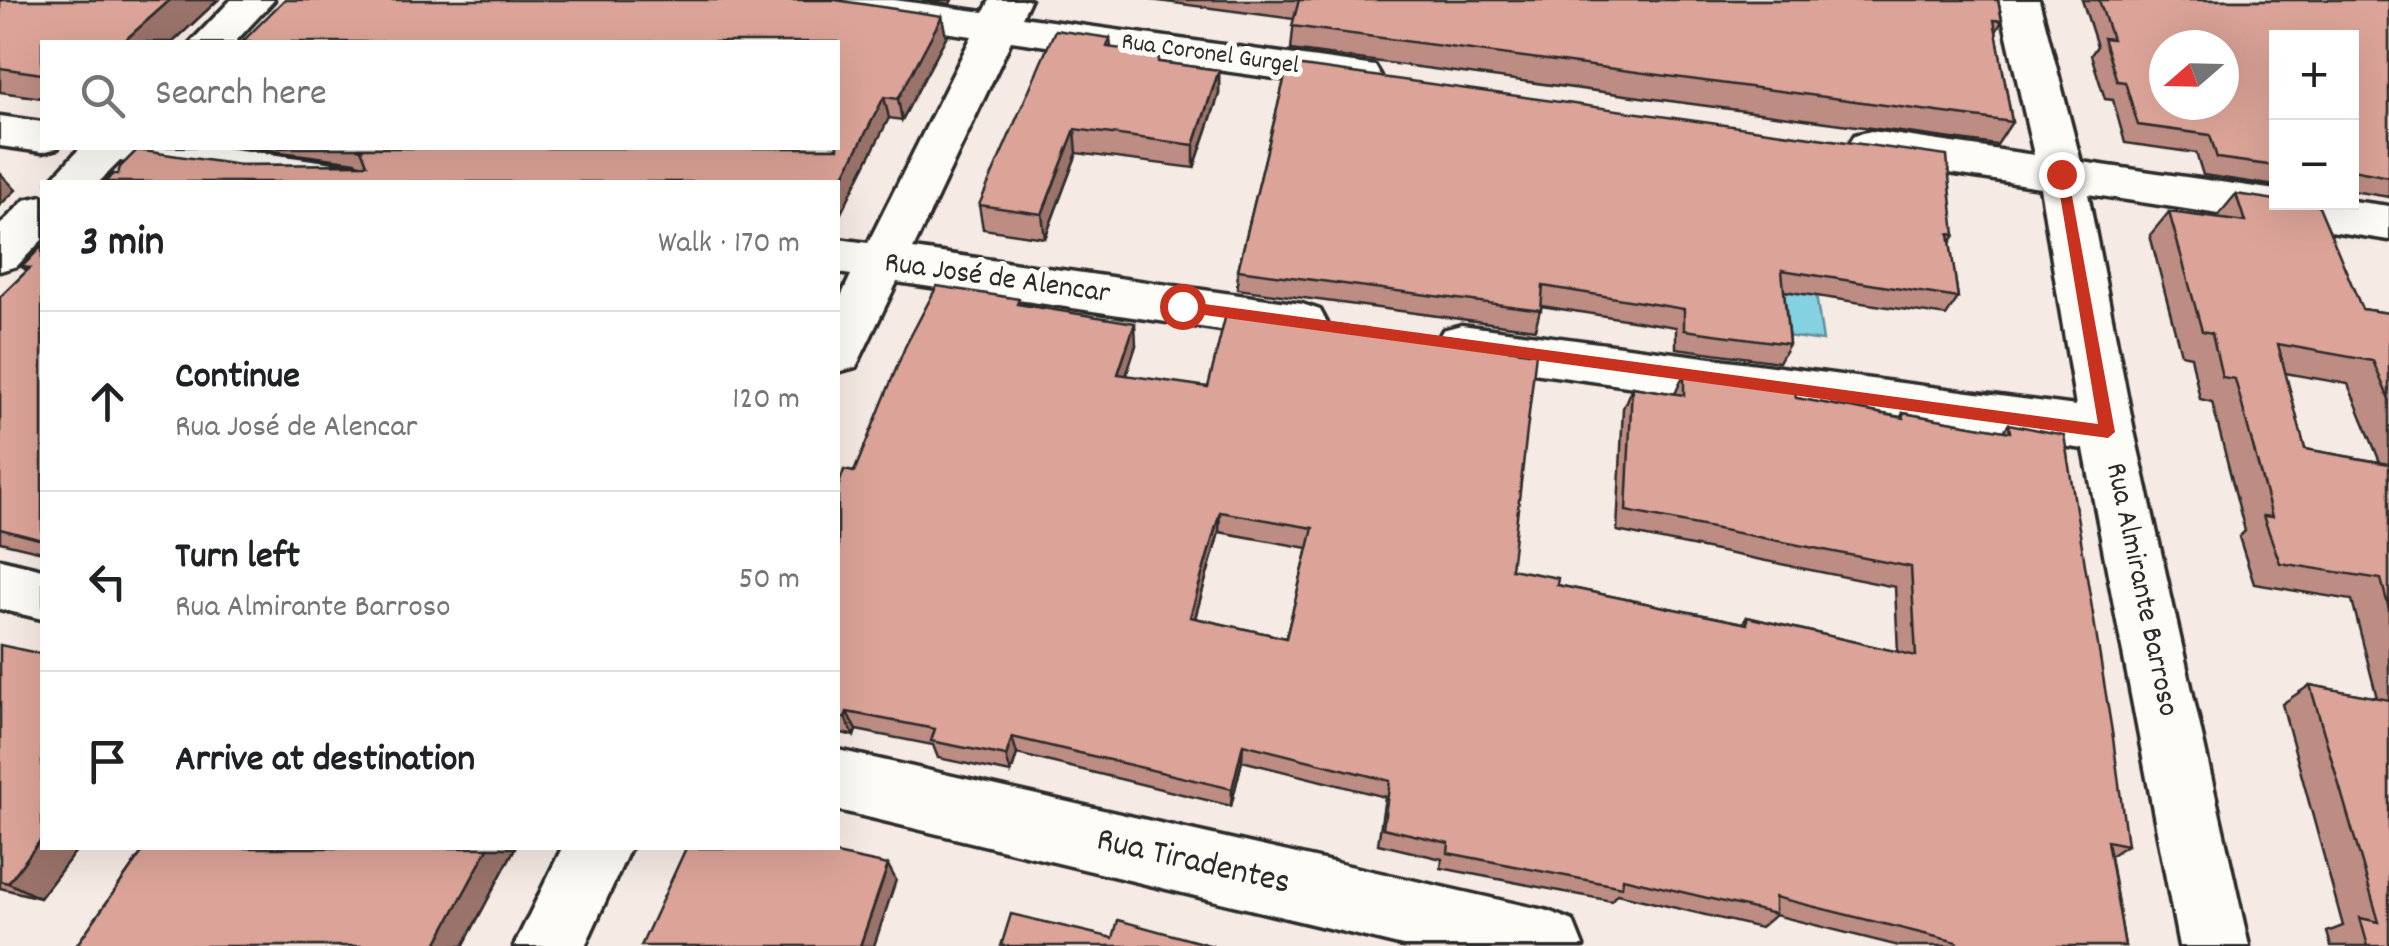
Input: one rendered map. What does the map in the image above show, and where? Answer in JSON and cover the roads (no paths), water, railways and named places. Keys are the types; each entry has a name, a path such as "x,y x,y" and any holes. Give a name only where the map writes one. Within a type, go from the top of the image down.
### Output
{"street":[{"path":"214,40 254,0"},
{"name":"Rua Coronel Gurgel","path":"804,0 1004,13 1408,82"},
{"name":"Rua Almirante Barroso","path":"2019,0 2061,174 2108,432 2214,946"},
{"path":"840,345 860,260 1004,13"},
{"path":"0,132 40,137"},
{"path":"1838,142 2389,223"},
{"path":"74,180 105,150"},
{"path":"139,150 341,180"},
{"path":"0,254 40,214"},
{"name":"Rua José de Alencar","path":"860,260 1339,328"},
{"path":"1418,338 2108,432"},
{"path":"0,584 40,594"},
{"name":"Rua Tiradentes","path":"840,780 1548,946"},
{"path":"549,946 596,850"}],"water":[{"path":"1779,284 1815,288 1823,341 1786,336"}]}
